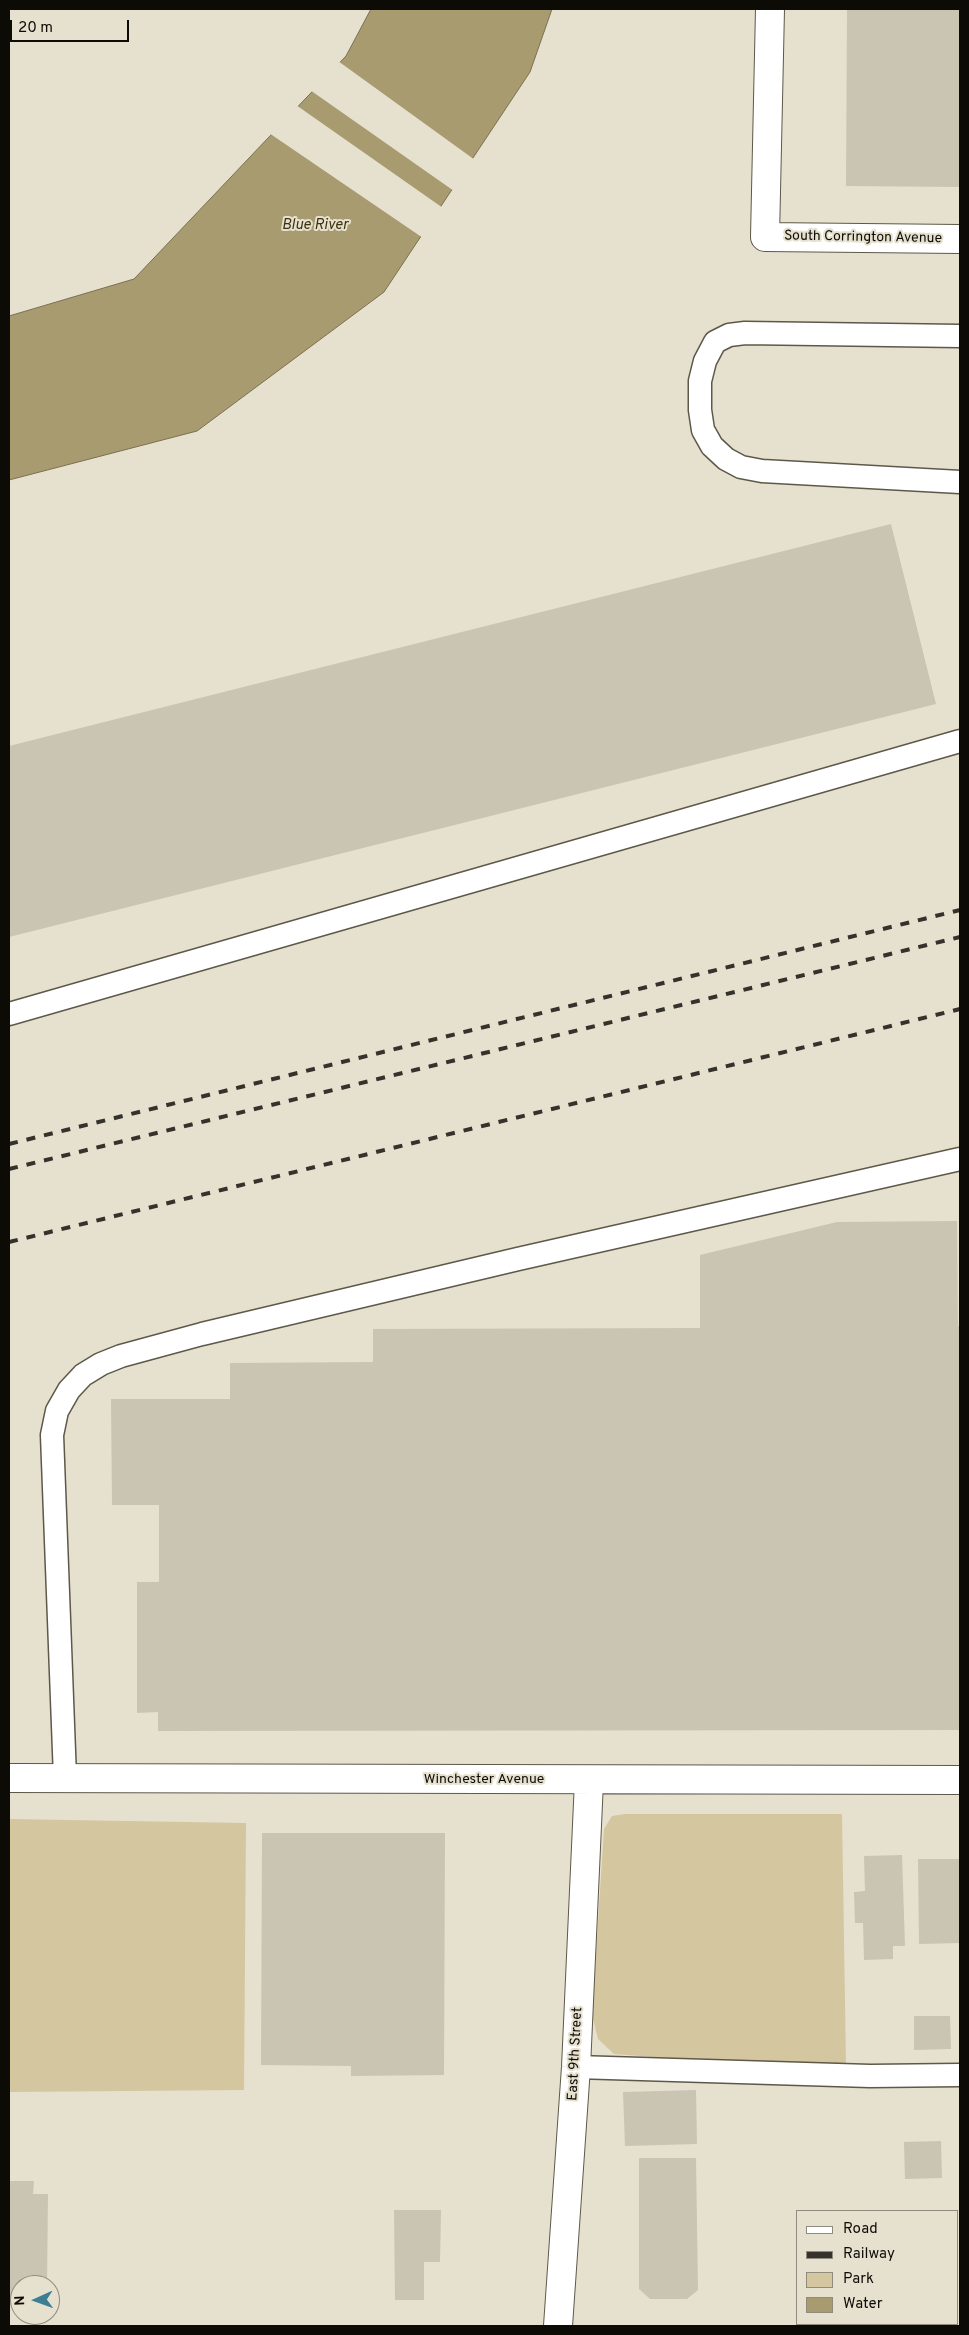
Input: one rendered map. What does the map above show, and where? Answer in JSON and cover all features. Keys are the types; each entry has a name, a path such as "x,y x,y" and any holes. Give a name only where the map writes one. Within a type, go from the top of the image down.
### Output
{"street":[{"name":"South Corrington Avenue","path":"770,9 765,237 960,239"},
{"name":"Winchester Avenue","path":"9,1778 589,1781 960,1780"},
{"name":"East 9th Street","path":"558,2326 576,2067 589,1781"}],"lane":[{"path":"960,336 729,335 715,342 706,361 700,381 700,410 703,430 712,446 726,459 741,467 762,471 960,482"},
{"path":"9,1014 960,741"},
{"path":"65,1778 52,1435 58,1411 69,1390 83,1376 101,1364 121,1356 202,1334 527,1257 960,1159"},
{"path":"576,2067 870,2076 960,2075"}],"green space":[{"path":"625,1814 842,1814 846,2065 718,2062 614,2054 598,2039 592,2015 604,1829 612,1816"},
{"path":"9,1819 246,1823 244,2090 9,2092"}],"water":[{"name":"Blue River","path":"371,9 552,9 530,72 384,292 197,431 9,480 9,316 134,279 346,56"}],"pier":[{"path":"338,61 475,160 454,191 310,90"},
{"path":"296,105 443,208 423,238 269,133"}],"building":[{"path":"847,9 960,9 960,187 846,186"},
{"path":"891,524 936,704 9,937 9,746"},
{"path":"957,1221 958,1326 960,1326 960,1730 158,1731 158,1712 137,1713 137,1582 159,1582 159,1505 112,1505 111,1399 230,1399 230,1363 373,1362 373,1329 700,1328 700,1255 837,1222"},
{"path":"262,1833 445,1833 444,2075 351,2076 351,2066 261,2065"},
{"path":"902,1855 905,1946 893,1946 893,1959 864,1960 863,1923 855,1923 854,1892 865,1891 864,1856"},
{"path":"918,1859 960,1859 960,1943 919,1944"},
{"path":"914,2016 950,2016 951,2049 914,2050"},
{"path":"696,2090 697,2144 625,2146 623,2092"},
{"path":"941,2141 942,2178 905,2179 904,2142"},
{"path":"639,2158 696,2158 698,2290 687,2299 650,2299 639,2289"},
{"path":"9,2181 34,2181 33,2194 48,2194 47,2275 10,2275 9,2305"},
{"path":"394,2210 441,2210 440,2262 424,2262 424,2300 395,2300"}],"railway":[{"path":"9,1144 960,910"},
{"path":"9,1169 960,937"},
{"path":"9,1242 960,1009"}]}
